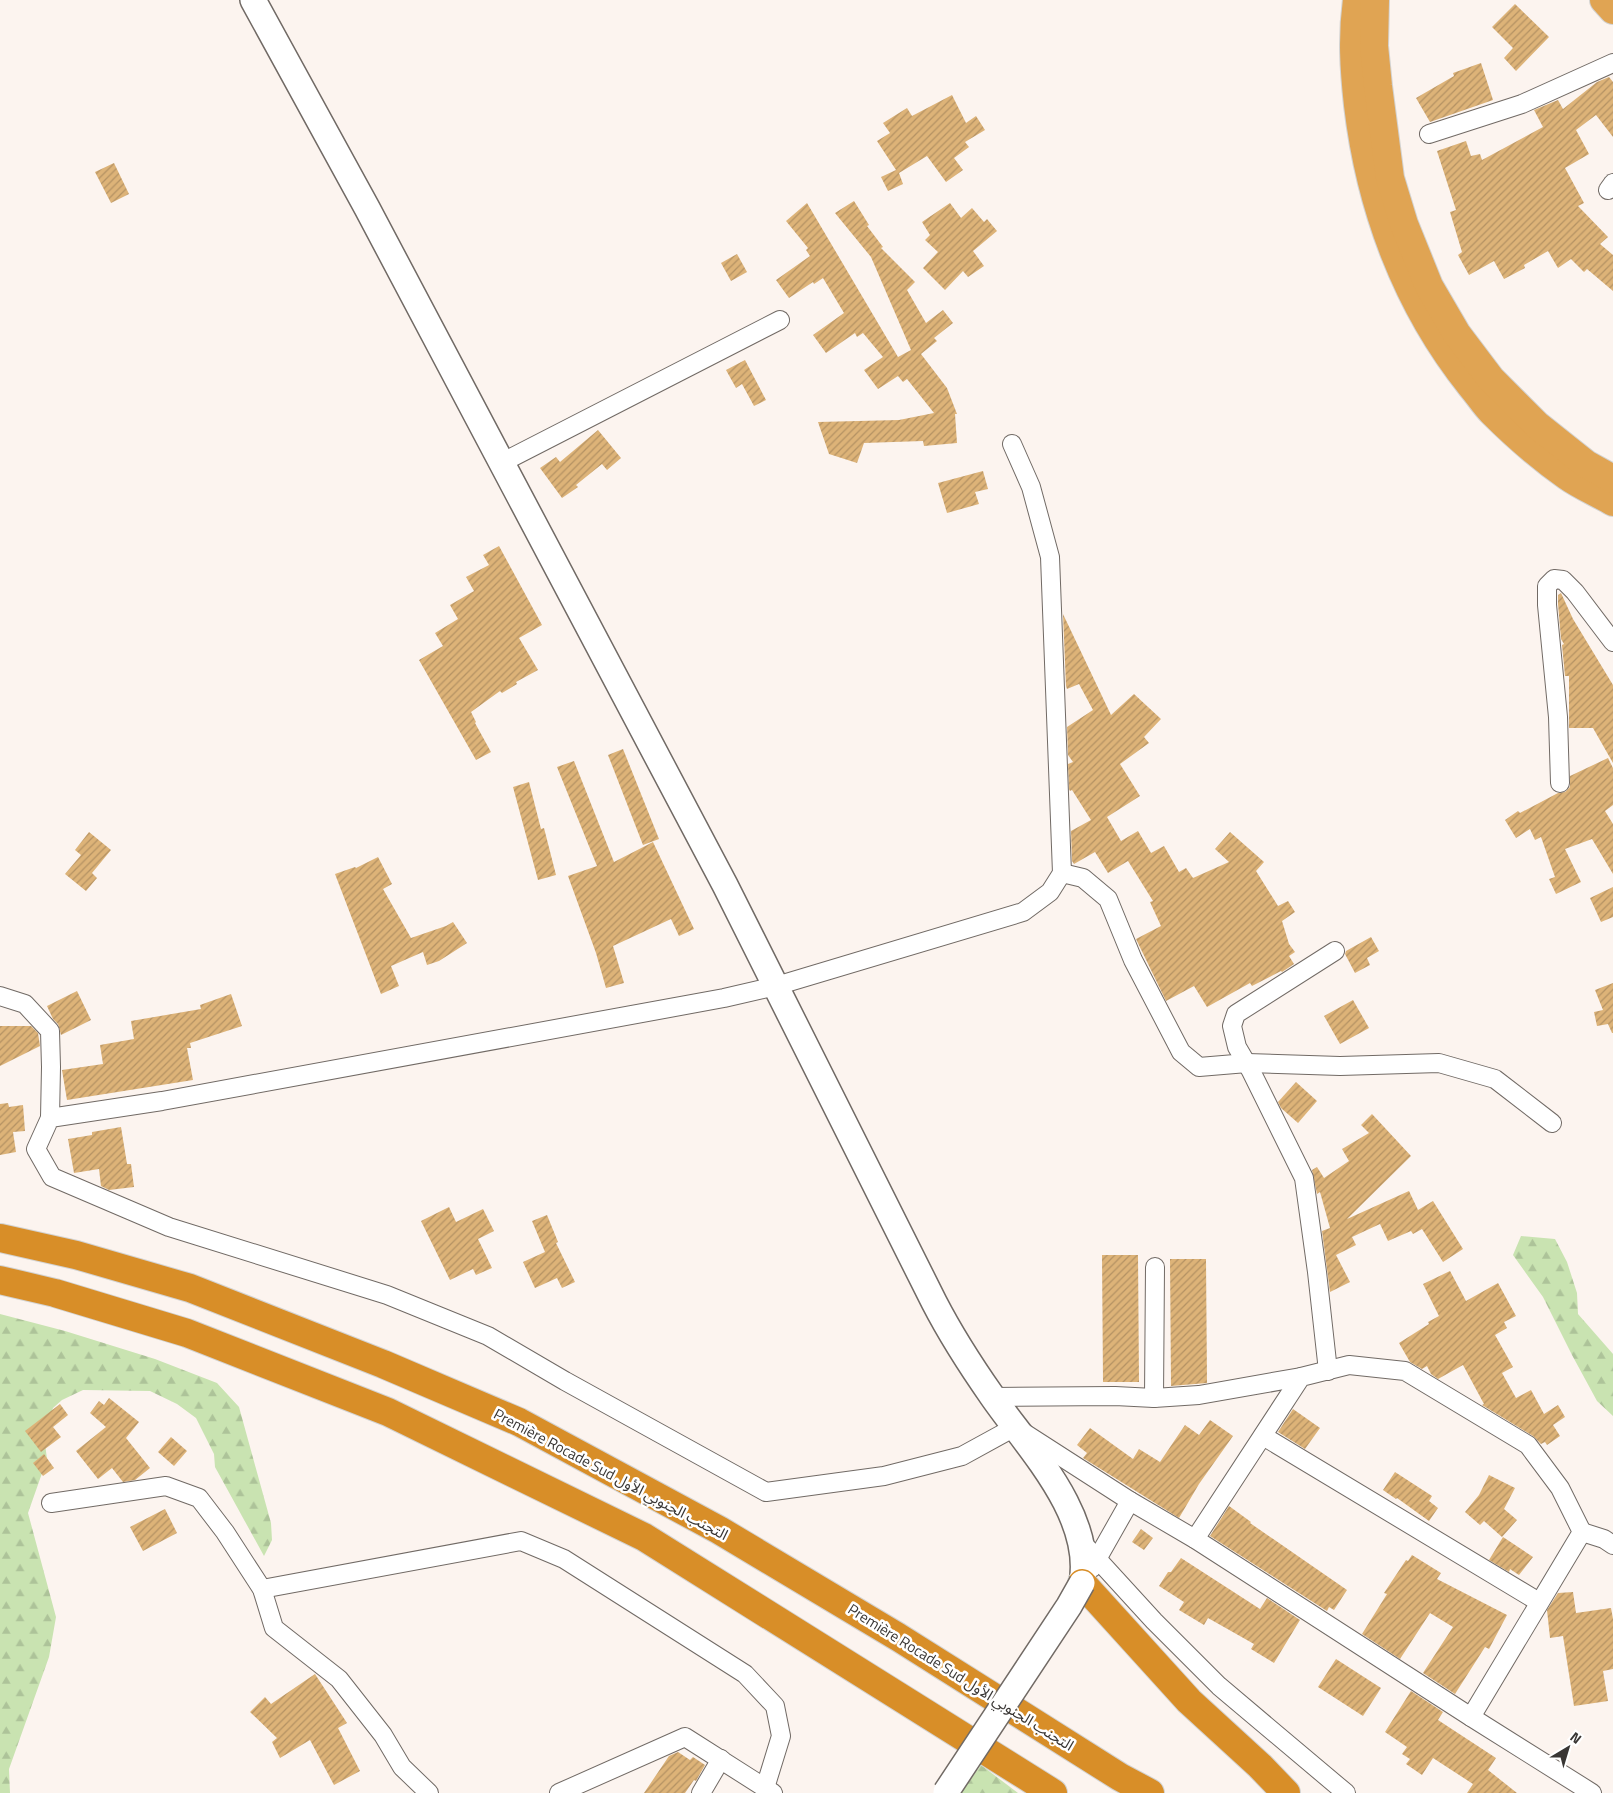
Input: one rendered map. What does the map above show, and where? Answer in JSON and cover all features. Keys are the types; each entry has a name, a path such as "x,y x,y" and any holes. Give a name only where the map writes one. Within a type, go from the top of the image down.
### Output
{"highway":[{"path":"1357,0 1353,53 1362,138 1381,218 1390,244 1418,307 1455,365 1491,411 1528,445 1568,476 1613,502"},
{"path":"1375,0 1375,54 1390,178 1404,224 1429,286 1457,334 1491,379 1537,425 1586,464 1613,479"},
{"path":"1604,0 1613,10"},
{"name":"Première Rocade Sud التجنب الجنوبي الأول","path":"0,1238 76,1255 190,1288 383,1364 518,1422 719,1530 898,1637 1150,1793"},
{"path":"0,1280 63,1296 187,1333 388,1412 644,1537 1053,1793"},
{"path":"1082,1583 1188,1701 1260,1766 1286,1793"}],"main road":[{"path":"253,0 367,208 725,885 934,1302 963,1353 1061,1492 1079,1538 1084,1561 1082,1583 1070,1606 946,1792"}],"street":[{"path":"1429,134 1522,104 1613,63"},
{"path":"501,463 780,320"},
{"path":"50,1118 182,1098 724,998 776,986 1023,912 1050,892 1062,873 1050,557 1031,488 1012,444"},
{"path":"1560,783 1558,717 1547,605 1547,586 1554,579 1563,580 1575,592 1613,642"},
{"path":"1062,873 1083,878 1108,899 1133,960 1181,1052 1199,1067 1246,1063 1340,1066 1439,1064 1495,1079 1552,1123"},
{"path":"1328,1371 1304,1178 1237,1047 1232,1026 1236,1014 1335,951"},
{"path":"0,996 25,1004 50,1031 50,1118 36,1149 52,1176 169,1227 387,1295 488,1336 766,1492 884,1476 962,1456 1015,1427 1130,1501 1195,1539 1592,1793"},
{"path":"1154,1398 1155,1267"},
{"path":"993,1397 1115,1396 1154,1398 1200,1395 1301,1377 1349,1365 1405,1371 1528,1445 1560,1488 1582,1532 1604,1538 1613,1545"},
{"path":"1195,1539 1301,1377"},
{"path":"1263,1436 1539,1602"},
{"path":"51,1503 166,1486 199,1498 225,1532 262,1590 274,1628 339,1679 383,1735 402,1767 429,1793"},
{"path":"1082,1583 1098,1559 1130,1501"},
{"path":"1471,1717 1582,1532"},
{"path":"1079,1538 1154,1621 1219,1686 1346,1793"},
{"path":"262,1590 521,1541 564,1559 745,1674 775,1706 781,1736 769,1790 685,1737 559,1793"},
{"path":"701,1793 721,1760"}],"green space":[{"path":"1521,1236 1555,1239 1567,1262 1577,1293 1578,1314 1613,1354 1613,1416 1597,1401 1543,1297 1513,1255"},
{"path":"0,1314 65,1331 155,1359 217,1383 239,1407 271,1523 272,1540 264,1556 215,1467 214,1454 196,1418 177,1404 150,1391 83,1390 62,1400 53,1408 44,1436 47,1459 28,1513 56,1617 49,1657 9,1769 10,1793 0,1793"},
{"path":"981,1765 1018,1793 961,1793"}],"building":[{"path":"1515,4 1549,37 1516,71 1504,58 1513,48 1492,27"},
{"path":"1481,63 1493,100 1430,122 1416,98 1454,76 1453,73"},
{"path":"1609,77 1613,82 1613,137 1596,115 1576,130 1589,154 1565,168 1584,203 1578,206 1608,237 1600,244 1613,255 1613,291 1587,269 1584,272 1571,259 1558,268 1548,251 1524,265 1525,268 1504,279 1494,261 1469,275 1458,255 1462,252 1450,212 1456,210 1437,151 1466,141 1471,156 1480,154 1482,160 1543,127 1534,110 1558,100 1563,109 1597,82"},
{"path":"952,95 966,123 976,116 985,130 965,142 969,147 954,158 963,170 946,182 927,156 899,173 903,184 888,191 881,177 896,170 877,141 890,133 883,123 907,108 912,116"},
{"path":"114,163 129,194 111,203 95,172"},
{"path":"854,201 869,225 867,226 883,247 881,248 915,282 907,290 926,323 943,310 953,323 934,338 937,341 921,354 947,388 957,414 955,414 957,443 924,446 923,441 864,443 857,463 829,454 818,422 899,420 934,413 907,379 903,382 898,376 878,389 864,370 883,357 863,333 857,337 855,333 826,353 813,335 844,313 823,278 814,284 813,282 789,298 776,280 810,256 806,250 808,248 786,221 807,203 898,357 911,350 871,257 835,213"},
{"path":"950,203 961,218 972,208 984,222 987,219 997,231 973,251 984,266 968,277 963,271 945,290 923,268 938,252 925,240 930,235 922,222"},
{"path":"737,254 747,272 731,281 721,263"},
{"path":"745,360 766,400 754,406 742,384 736,388 726,370"},
{"path":"598,430 621,458 607,470 602,464 576,485 578,487 562,498 540,468 556,457 560,462"},
{"path":"983,471 988,489 975,492 979,504 947,513 938,483"},
{"path":"499,546 542,625 519,638 538,670 516,682 517,684 502,693 500,691 471,712 491,752 476,760 419,660 443,646 435,633 458,619 450,605 474,591 466,577 489,565 483,555"},
{"path":"1561,593 1573,619 1613,685 1613,763 1593,728 1569,728 1569,676 1565,676 1562,645 1564,644 1561,639 1558,604 1558,595"},
{"path":"1063,614 1111,715 1134,694 1161,719 1144,737 1149,743 1120,764 1140,796 1107,817 1121,841 1138,831 1151,853 1164,846 1179,872 1186,868 1193,878 1229,862 1215,849 1230,832 1264,862 1256,871 1278,906 1288,901 1295,912 1282,921 1289,944 1295,952 1289,956 1294,964 1282,972 1252,986 1250,983 1207,1007 1194,986 1166,1001 1136,939 1161,926 1150,902 1153,901 1128,861 1108,873 1095,852 1074,864 1072,861 1071,831 1091,820 1072,790 1070,791 1069,789 1068,764 1073,762 1068,755 1067,727 1093,710 1079,684 1067,689 1066,686"},
{"path":"623,749 659,839 643,845 608,755"},
{"path":"1608,758 1613,768 1613,805 1605,811 1613,824 1613,874 1592,839 1565,849 1581,882 1556,894 1549,879 1555,877 1541,837 1535,840 1530,829 1516,838 1505,820 1518,811 1520,813 1558,793 1565,792 1570,787 1570,776"},
{"path":"574,761 614,862 653,842 694,929 679,936 671,919 613,946 624,983 606,988 596,953 568,876 597,866 557,767"},
{"path":"529,782 541,829 544,828 556,875 538,880 513,787"},
{"path":"89,832 111,850 92,873 97,878 86,891 65,874 81,855 75,850"},
{"path":"378,857 392,884 383,889 411,938 453,922 467,943 439,961 427,965 423,952 391,966 399,986 381,994 335,874 356,868"},
{"path":"1613,887 1613,917 1601,922 1590,898"},
{"path":"1371,937 1379,951 1367,958 1370,965 1355,973 1345,954 1346,951"},
{"path":"1613,983 1612,1033 1608,1024 1597,1026 1594,1012 1603,1010 1595,990"},
{"path":"77,991 91,1020 61,1035 58,1024 53,1019 47,1006"},
{"path":"231,994 242,1026 190,1043 191,1048 187,1048 193,1080 67,1100 62,1070 103,1064 100,1045 134,1039 131,1021 201,1009 200,1005"},
{"path":"1353,1000 1369,1028 1340,1044 1324,1016"},
{"path":"0,1026 31,1026 38,1033 40,1046 0,1066"},
{"path":"1296,1082 1317,1101 1298,1123 1281,1108 1278,1102"},
{"path":"8,1103 9,1107 23,1105 25,1131 13,1132 16,1152 0,1155 0,1104"},
{"path":"1372,1114 1411,1156 1347,1219 1409,1191 1418,1210 1433,1201 1463,1249 1443,1262 1422,1229 1413,1234 1411,1231 1388,1241 1380,1224 1352,1237 1356,1245 1336,1255 1350,1282 1330,1292 1322,1231 1330,1228 1320,1192 1317,1194 1312,1170 1317,1167 1324,1178 1349,1161 1342,1149 1369,1133 1361,1125"},
{"path":"121,1127 127,1164 131,1164 134,1187 109,1190 101,1186 99,1169 74,1173 68,1139 92,1135 92,1132"},
{"path":"449,1207 456,1222 483,1209 494,1231 478,1239 492,1268 476,1275 473,1269 450,1280 421,1221"},
{"path":"547,1215 558,1242 556,1243 575,1282 562,1288 557,1278 535,1288 523,1262 545,1252 532,1221"},
{"path":"1102,1255 1138,1255 1139,1382 1103,1382"},
{"path":"1170,1259 1206,1259 1207,1383 1171,1386"},
{"path":"1450,1271 1466,1301 1498,1283 1516,1316 1504,1322 1507,1328 1495,1335 1513,1367 1502,1373 1516,1398 1531,1390 1544,1414 1558,1405 1565,1417 1553,1425 1560,1436 1547,1445 1545,1442 1541,1444 1533,1436 1482,1405 1484,1404 1463,1365 1438,1379 1431,1374 1427,1366 1422,1369 1410,1362 1399,1343 1439,1316 1423,1284"},
{"path":"109,1398 139,1422 126,1438 150,1468 135,1480 123,1482 112,1468 98,1479 76,1451 106,1427 90,1413 99,1401 104,1405"},
{"path":"60,1404 68,1415 53,1427 61,1437 41,1452 25,1431"},
{"path":"1293,1409 1320,1428 1305,1449 1278,1432"},
{"path":"1210,1420 1233,1436 1199,1484 1179,1518 1083,1458 1087,1453 1077,1445 1090,1428 1133,1459 1139,1449 1160,1462 1185,1425 1199,1435"},
{"path":"171,1437 187,1451 174,1466 158,1452"},
{"path":"44,1454 54,1468 43,1476 33,1463"},
{"path":"1395,1472 1432,1496 1429,1501 1438,1508 1429,1521 1383,1490"},
{"path":"1489,1475 1515,1488 1504,1509 1517,1520 1502,1537 1484,1521 1480,1525 1465,1512 1479,1495"},
{"path":"1229,1506 1250,1523 1347,1590 1334,1610 1329,1607 1327,1611 1210,1536"},
{"path":"165,1509 177,1533 143,1551 130,1527"},
{"path":"1141,1529 1153,1538 1144,1550 1132,1542"},
{"path":"1503,1537 1533,1557 1519,1575 1510,1569 1509,1572 1489,1560"},
{"path":"1412,1555 1441,1573 1437,1579 1507,1615 1489,1649 1485,1647 1455,1694 1423,1673 1453,1627 1430,1613 1400,1659 1362,1634 1387,1594 1384,1593 1406,1560 1408,1561"},
{"path":"1181,1558 1260,1609 1267,1598 1300,1620 1274,1663 1251,1649 1254,1644 1208,1618 1204,1625 1179,1610 1184,1602 1159,1586 1168,1572 1171,1572"},
{"path":"1573,1592 1576,1613 1611,1608 1613,1619 1613,1669 1603,1671 1608,1701 1574,1706 1563,1636 1550,1638 1547,1610 1558,1593"},
{"path":"1336,1659 1381,1688 1363,1716 1318,1687"},
{"path":"315,1674 347,1723 338,1728 360,1771 334,1785 310,1740 280,1758 272,1742 277,1738 250,1712 265,1697 271,1704"},
{"path":"1411,1691 1443,1712 1438,1720 1496,1758 1488,1770 1517,1793 1467,1793 1473,1784 1433,1758 1422,1775 1406,1764 1410,1759 1402,1754 1407,1747 1385,1732"},
{"path":"678,1752 690,1760 693,1757 705,1765 696,1781 694,1780 685,1793 644,1793 669,1756"}]}
